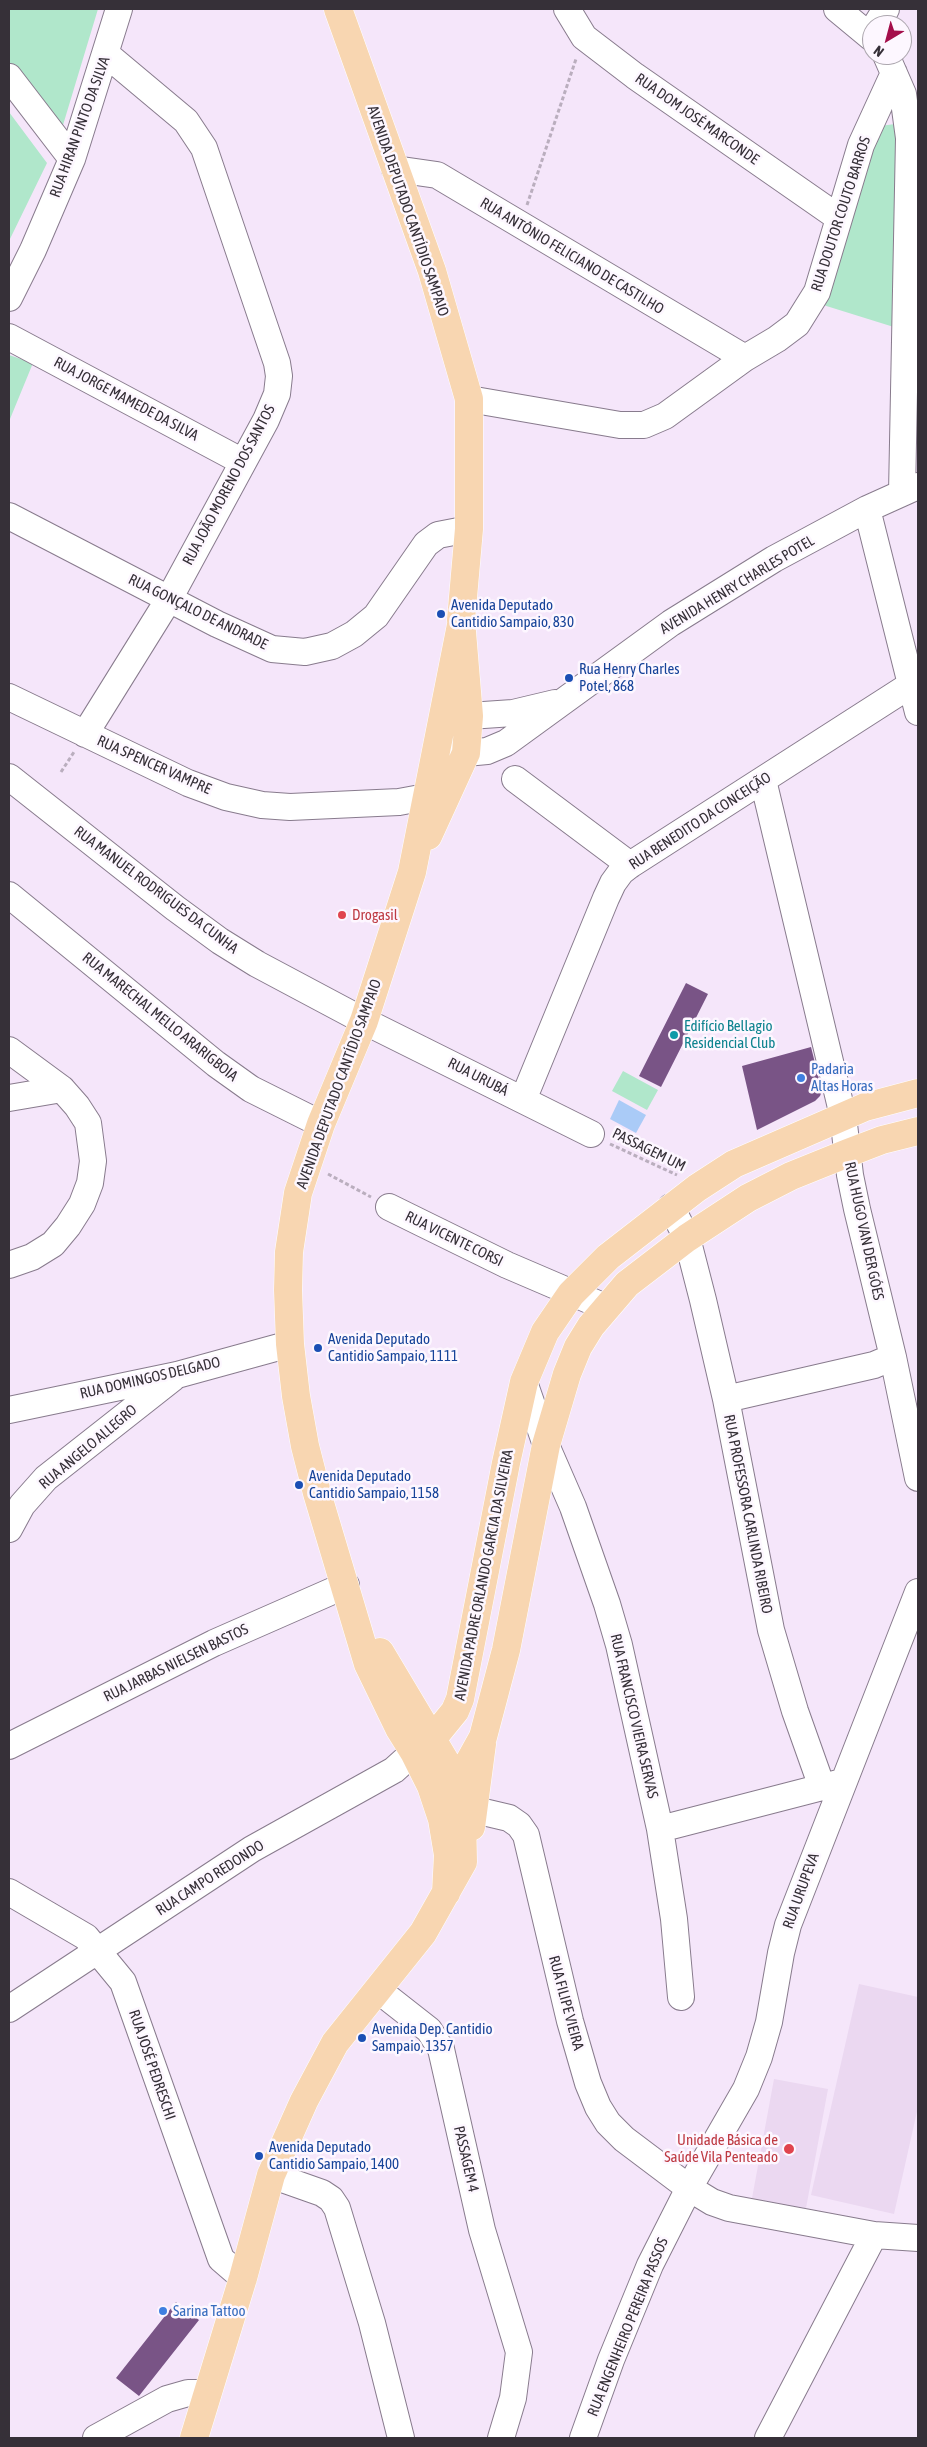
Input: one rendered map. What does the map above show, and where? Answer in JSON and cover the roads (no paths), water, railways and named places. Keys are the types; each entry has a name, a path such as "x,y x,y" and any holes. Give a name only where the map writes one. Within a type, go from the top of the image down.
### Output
{"main road":[{"name":"AVENIDA DEPUTADO CANTÍDIO SAMPAIO","path":"338,9 432,271 469,399 469,529 461,625 412,872"},
{"name":"AVENIDA DEPUTADO CANTÍDIO SAMPAIO","path":"194,2438 206,2393 243,2278 271,2175 321,2066 336,2043 423,1933 463,1862 462,1814 442,1781 424,1745 399,1728 368,1664 348,1589 317,1493 305,1446 290,1344 289,1252 293,1220 308,1162 321,1124 364,1021 412,872 466,753 469,716 461,625"},
{"name":"AVENIDA PADRE ORLANDO GARCIA DA SILVEIRA","path":"424,1745 455,1711 460,1698 504,1472 524,1382 545,1332 571,1294 608,1257 671,1207 734,1164 873,1104 918,1093"},
{"path":"463,1862 475,1810 483,1737 506,1650 546,1445 567,1374 578,1347 605,1307 627,1284 686,1238 748,1198 791,1176 848,1153 882,1140 918,1131"},
{"path":"442,1781 472,1760 483,1737"},
{"name":"AVENIDA DEPUTADO CANTÍDIO SAMPAIO","path":"442,1781 448,1855 446,1893"}],"street":[{"name":"RUA HIRAN PINTO DA SILVA","path":"9,298 72,159 119,9"},
{"name":"RUA DOM JOSÉ MARCONDE","path":"567,9 584,37 635,76 839,218"},
{"path":"837,9 862,25"},
{"name":"RUA JOÃO MORENO DOS SANTOS","path":"85,734 170,599 266,420 277,394 279,376 277,363 204,148 186,121 106,54"},
{"path":"890,65 903,94 909,138 910,489"},
{"name":"RUA DOUTOR COUTO BARROS","path":"469,399 620,425 644,425 665,416 745,358 777,339 797,324 817,292 861,145 890,65"},
{"path":"9,77 72,159"},
{"name":"RUA ANTÔNIO FELICIANO DE CASTILHO","path":"396,169 437,175 519,226 745,358"},
{"name":"RUA JORGE MAMEDE DA SILVA","path":"9,337 243,462"},
{"name":"AVENIDA HENRY CHARLES POTEL","path":"565,700 513,714 458,718 438,736 466,753 487,751 506,743 679,618 774,559 867,509 910,489"},
{"path":"867,509 875,547 918,712"},
{"name":"RUA GONÇALO DE ANDRADE","path":"9,516 272,649 305,652 332,646 354,634 376,616 426,544 438,535 469,529"},
{"name":"RUA BENEDITO DA CONCEIÇÃO","path":"522,1100 613,883 630,865 912,684"},
{"name":"RUA SPENCER VAMPRE","path":"9,697 188,783 226,797 262,805 324,807 426,797"},
{"name":"RUA MANUEL RODRIGUES DA CUNHA","path":"9,777 220,941 257,964 364,1021"},
{"path":"515,779 630,865"},
{"name":"RUA HUGO VAN DER GÓES","path":"763,780 843,1116 850,1175 860,1225 893,1357 918,1478"},
{"name":"RUA MARECHAL MELLO ARARIGBOIA","path":"9,895 216,1064 251,1089 321,1124"},
{"name":"RUA URUBÁ","path":"364,1021 591,1134"},
{"path":"9,1050 62,1089 77,1106 88,1123 93,1161 90,1183 82,1204 53,1244 32,1258 9,1265"},
{"path":"9,1098 62,1089"},
{"name":"RUA VICENTE CORSI","path":"389,1207 571,1294 605,1307"},
{"path":"671,1207 686,1238"},
{"name":"RUA PROFESSORA CARLINDA RIBEIRO","path":"686,1238 726,1399 771,1630 795,1711 833,1784"},
{"name":"RUA DOMINGOS DELGADO","path":"9,1410 177,1375 290,1344"},
{"path":"726,1399 874,1365 893,1357"},
{"name":"RUA ANGELO ALLEGRO","path":"9,1528 22,1505 46,1478 177,1375"},
{"path":"524,1382 546,1445"},
{"name":"RUA FRANCISCO VIEIRA SERVAS","path":"546,1445 573,1507 607,1604 631,1695 660,1830 674,1918 680,1998"},
{"name":"RUA JARBAS NIELSEN BASTOS","path":"9,1746 214,1643 348,1589"},
{"name":"RUA URUPEVA","path":"689,2188 746,2089 759,2057 769,2022 788,1925 833,1784 918,1592"},
{"name":"RUA CAMPO REDONDO","path":"9,2009 252,1849 394,1770 424,1745"},
{"path":"660,1830 833,1784"},
{"name":"RUA FILIPE VIEIRA","path":"475,1810 509,1818 519,1825 526,1835 570,2021 588,2083 598,2107 608,2123 624,2139 689,2188"},
{"name":"RUA JOSÉ PEDRESCHI","path":"9,1892 86,1937 123,1982 221,2259 243,2278"},
{"name":"PASSAGEM 4","path":"378,1990 429,2030 441,2049 482,2230 519,2352 513,2398 501,2438"},
{"path":"271,2175 322,2193 337,2208 372,2323 401,2438"},
{"path":"689,2188 712,2202 729,2208 874,2235 918,2240"},
{"name":"RUA ENGENHEIRO PEREIRA PASSOS","path":"583,2438 650,2265 689,2188"},
{"path":"768,2438 874,2235"},
{"path":"96,2438 167,2399 188,2393 206,2393"}],"water":[{"path":"619,1100 646,1115 636,1133 610,1119"}],"place":[{"name":"Avenida Deputado Cantidio Sampaio, 830","path":"441,614"},
{"name":"Rua Henry Charles Potel, 868","path":"569,678"},
{"name":"Drogasil","path":"342,915"},
{"name":"Edifício Bellagio Residencial Club","path":"674,1035"},
{"name":"Padaria Altas Horas","path":"801,1078"},
{"name":"Avenida Deputado Cantidio Sampaio, 1111","path":"318,1348"},
{"name":"Avenida Deputado Cantidio Sampaio, 1158","path":"299,1485"},
{"name":"Avenida Dep. Cantidio Sampaio, 1357","path":"362,2038"},
{"name":"Unidade Básica de Saúde Vila Penteado","path":"789,2149"},
{"name":"Avenida Deputado Cantidio Sampaio, 1400","path":"259,2156"},
{"name":"Sarina Tattoo","path":"163,2311"}]}
